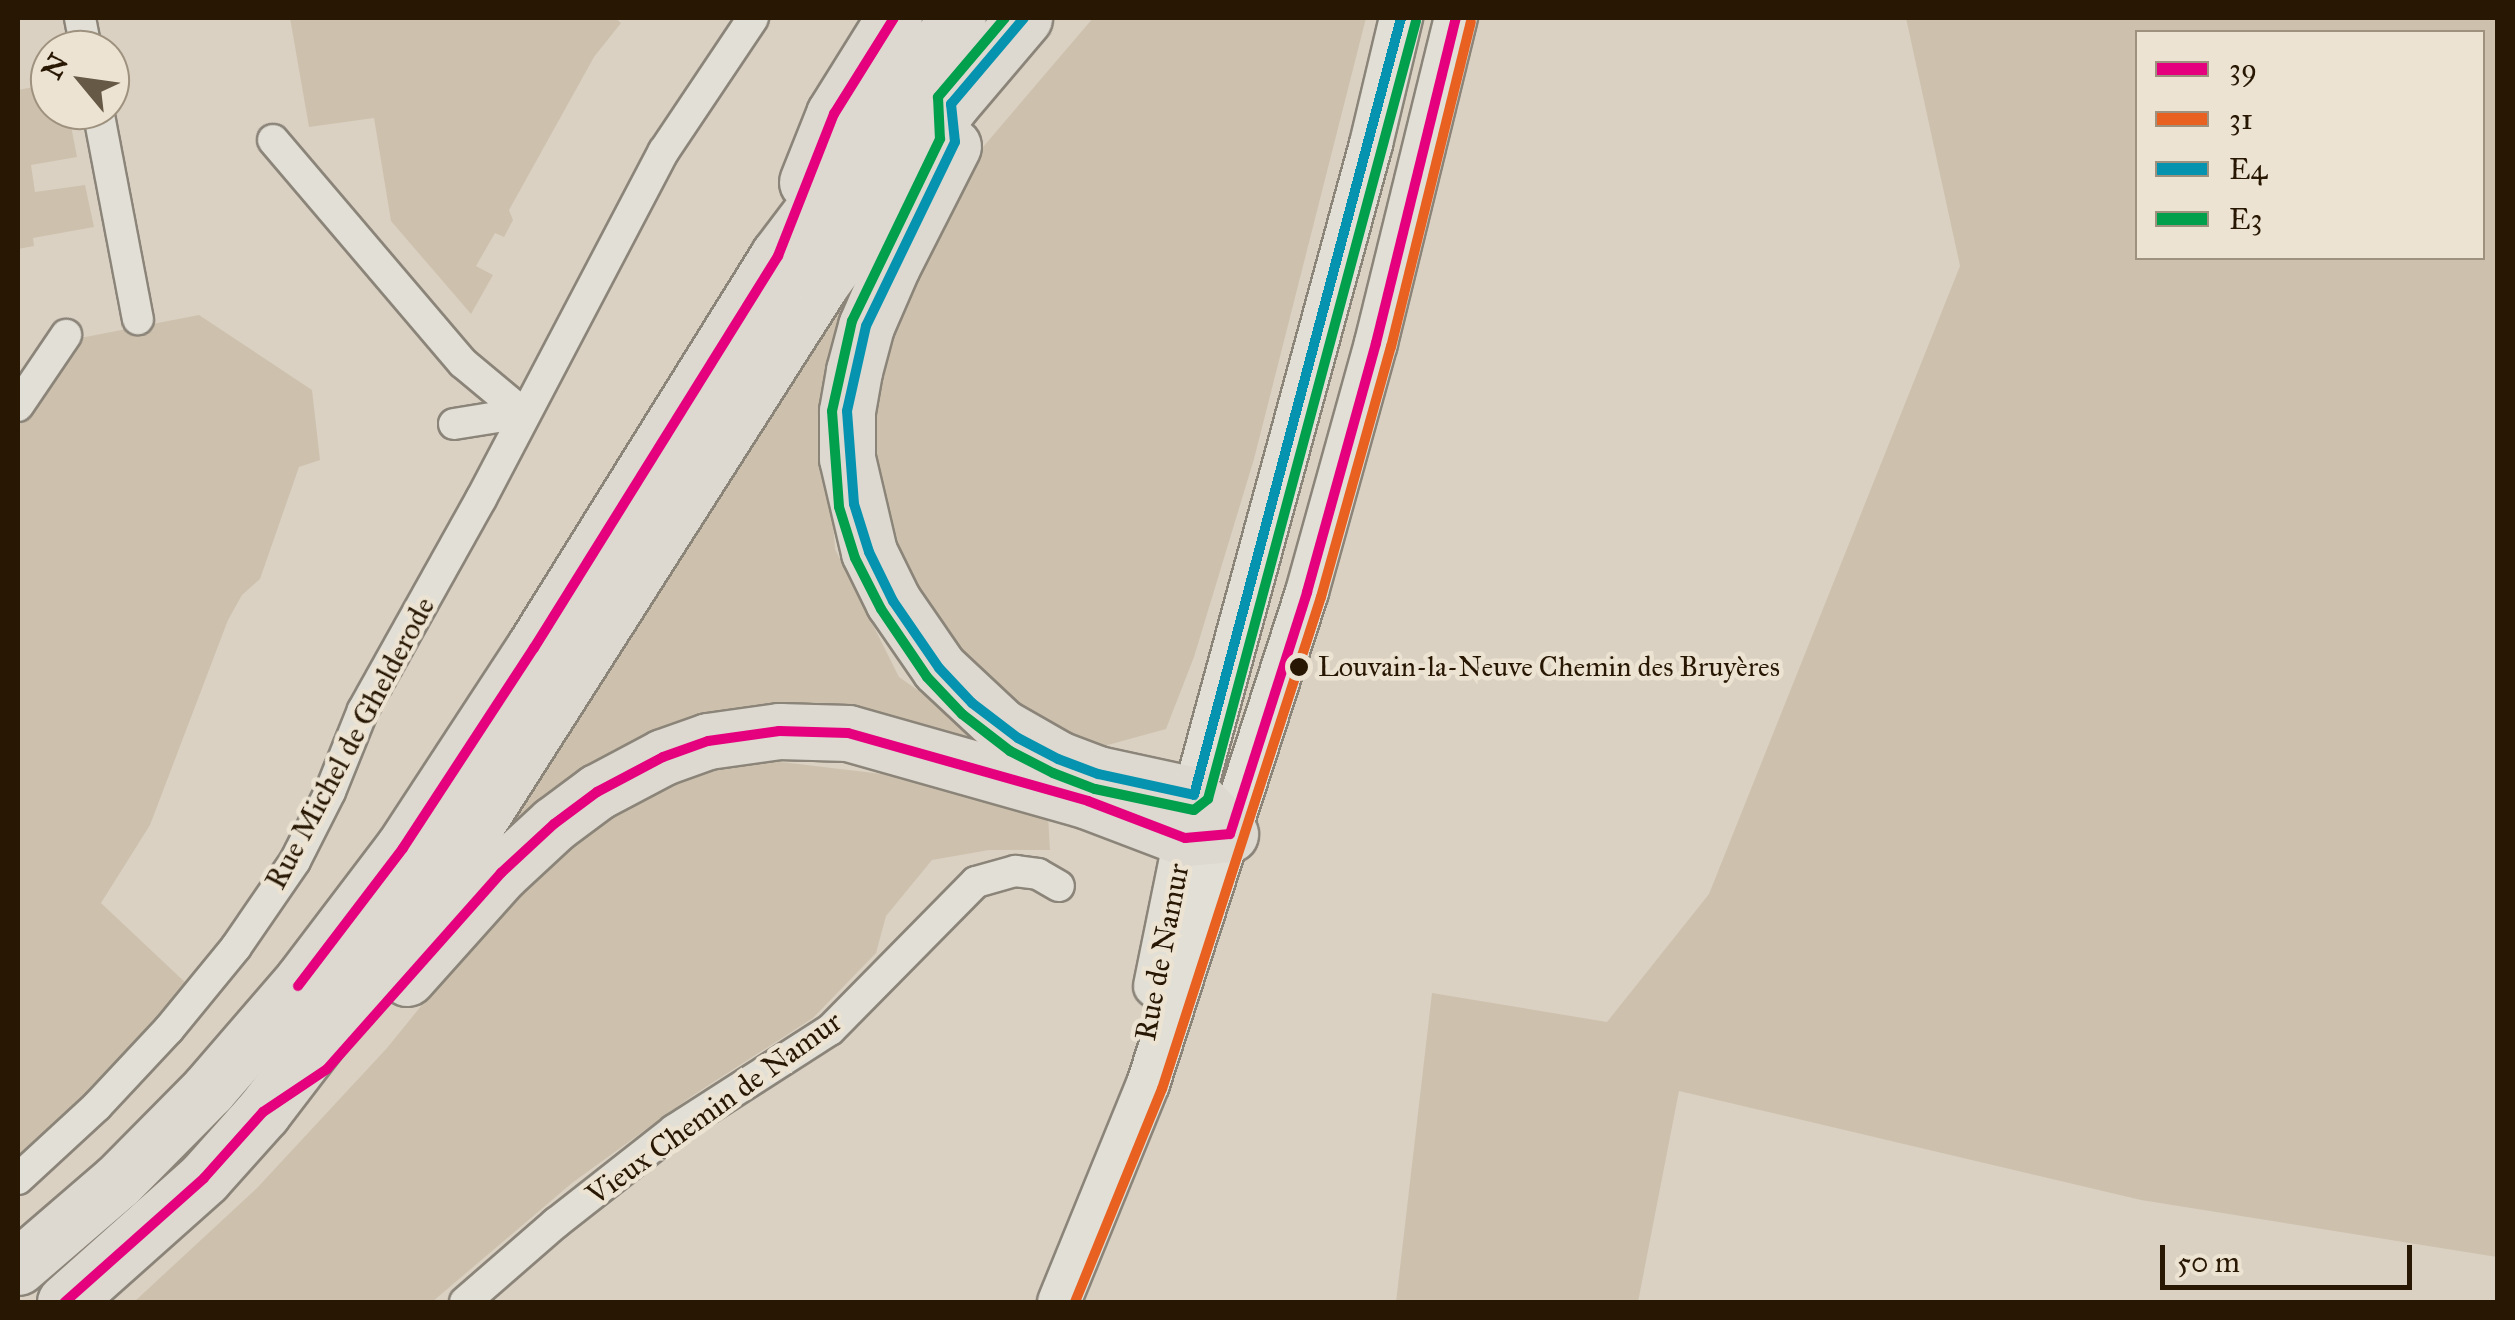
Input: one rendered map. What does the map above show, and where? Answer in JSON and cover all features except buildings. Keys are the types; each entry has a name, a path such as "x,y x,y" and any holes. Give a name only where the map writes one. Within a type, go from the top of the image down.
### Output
{"highway":[{"path":"778,256 834,114 894,18"},
{"path":"18,1267 118,1181 208,1090 302,982 403,848 534,648 778,256 958,18"},
{"path":"65,1302 204,1178 263,1112 444,875 822,282 951,104 1024,18"},
{"path":"951,104 956,142 892,266 866,326 854,371 847,411 847,458 868,552 893,601 939,668 1002,727 1058,759 1203,822"},
{"path":"263,1112 327,1070 488,887 554,824 596,792 663,756 708,741 779,731 848,734 1088,801 1203,822"}],"main road":[{"name":"Rue de Namur","path":"1059,1302 1126,1134 1401,18"},
{"name":"Rue de Namur","path":"1203,822 1307,592 1371,362 1456,18"}],"street":[{"name":"Rue Michel de Ghelderode","path":"18,1179 143,1058 236,947 288,871 316,822 362,710 481,498 664,151 753,18"},
{"path":"102,130 138,319"},
{"path":"273,140 463,362 523,413"},
{"path":"18,406 66,334"},
{"path":"454,424 523,413"},
{"name":"Vieux Chemin de Namur","path":"466,1302 556,1223 674,1130 830,1030 976,882 1014,871 1038,874 1059,886"}],"shaded area":[{"path":"290,18 615,18 621,23 594,57 509,210 513,220 504,237 495,233 476,266 493,275 471,314 391,221 374,118 309,127"},
{"path":"1093,18 1366,18 1254,459 1194,657 1166,729 1093,749 991,688 909,584 877,462 874,368 960,174"},
{"path":"1906,18 2497,18 2497,1257 2141,1200 1679,1091 1638,1302 1396,1302 1432,993 1607,1022 1709,894 1960,266"},
{"path":"30,88 30,130 72,130 77,157 31,165 35,192 85,185 94,227 33,238 34,246 18,249 18,90"},
{"path":"880,241 826,424 835,549 899,677 1015,758 803,708 496,839"},
{"path":"199,315 312,390 320,460 299,467 260,579 242,595 228,620 150,825 101,903 206,1002 145,1076 80,1142 18,1196 18,428 75,339"},
{"path":"748,758 882,774 1048,816 1050,850 989,850 932,860 886,916 876,953 813,1018 692,1096 572,1183 432,1302 134,1302 257,1188 387,1048 525,878 639,795"}],"transit line":[{"name":"39","path":"298,986 403,848 534,648 778,256 834,114 894,18"},
{"name":"E3","path":"1005,18 938,97 940,139 852,321 832,411 839,507 855,558 881,609 927,677 962,714 1010,751 1053,773 1095,789 1194,810 1208,799 1416,21"},
{"name":"E4","path":"1024,18 951,104 955,142 866,326 847,411 854,504 869,552 893,601 939,668 972,703 1018,738 1058,759 1098,774 1194,795 1401,18"},
{"name":"39","path":"65,1302 204,1178 263,1112 327,1069 501,873 554,824 597,792 663,757 708,741 779,731 848,733 1088,801 1185,838 1230,834 1307,592 1376,343 1456,18"},
{"name":"31","path":"1075,1302 1162,1089 1321,597 1391,347 1471,22"}],"place":[{"name":"Louvain-la-Neuve Chemin des Bruyères","path":"1299,667"}]}
